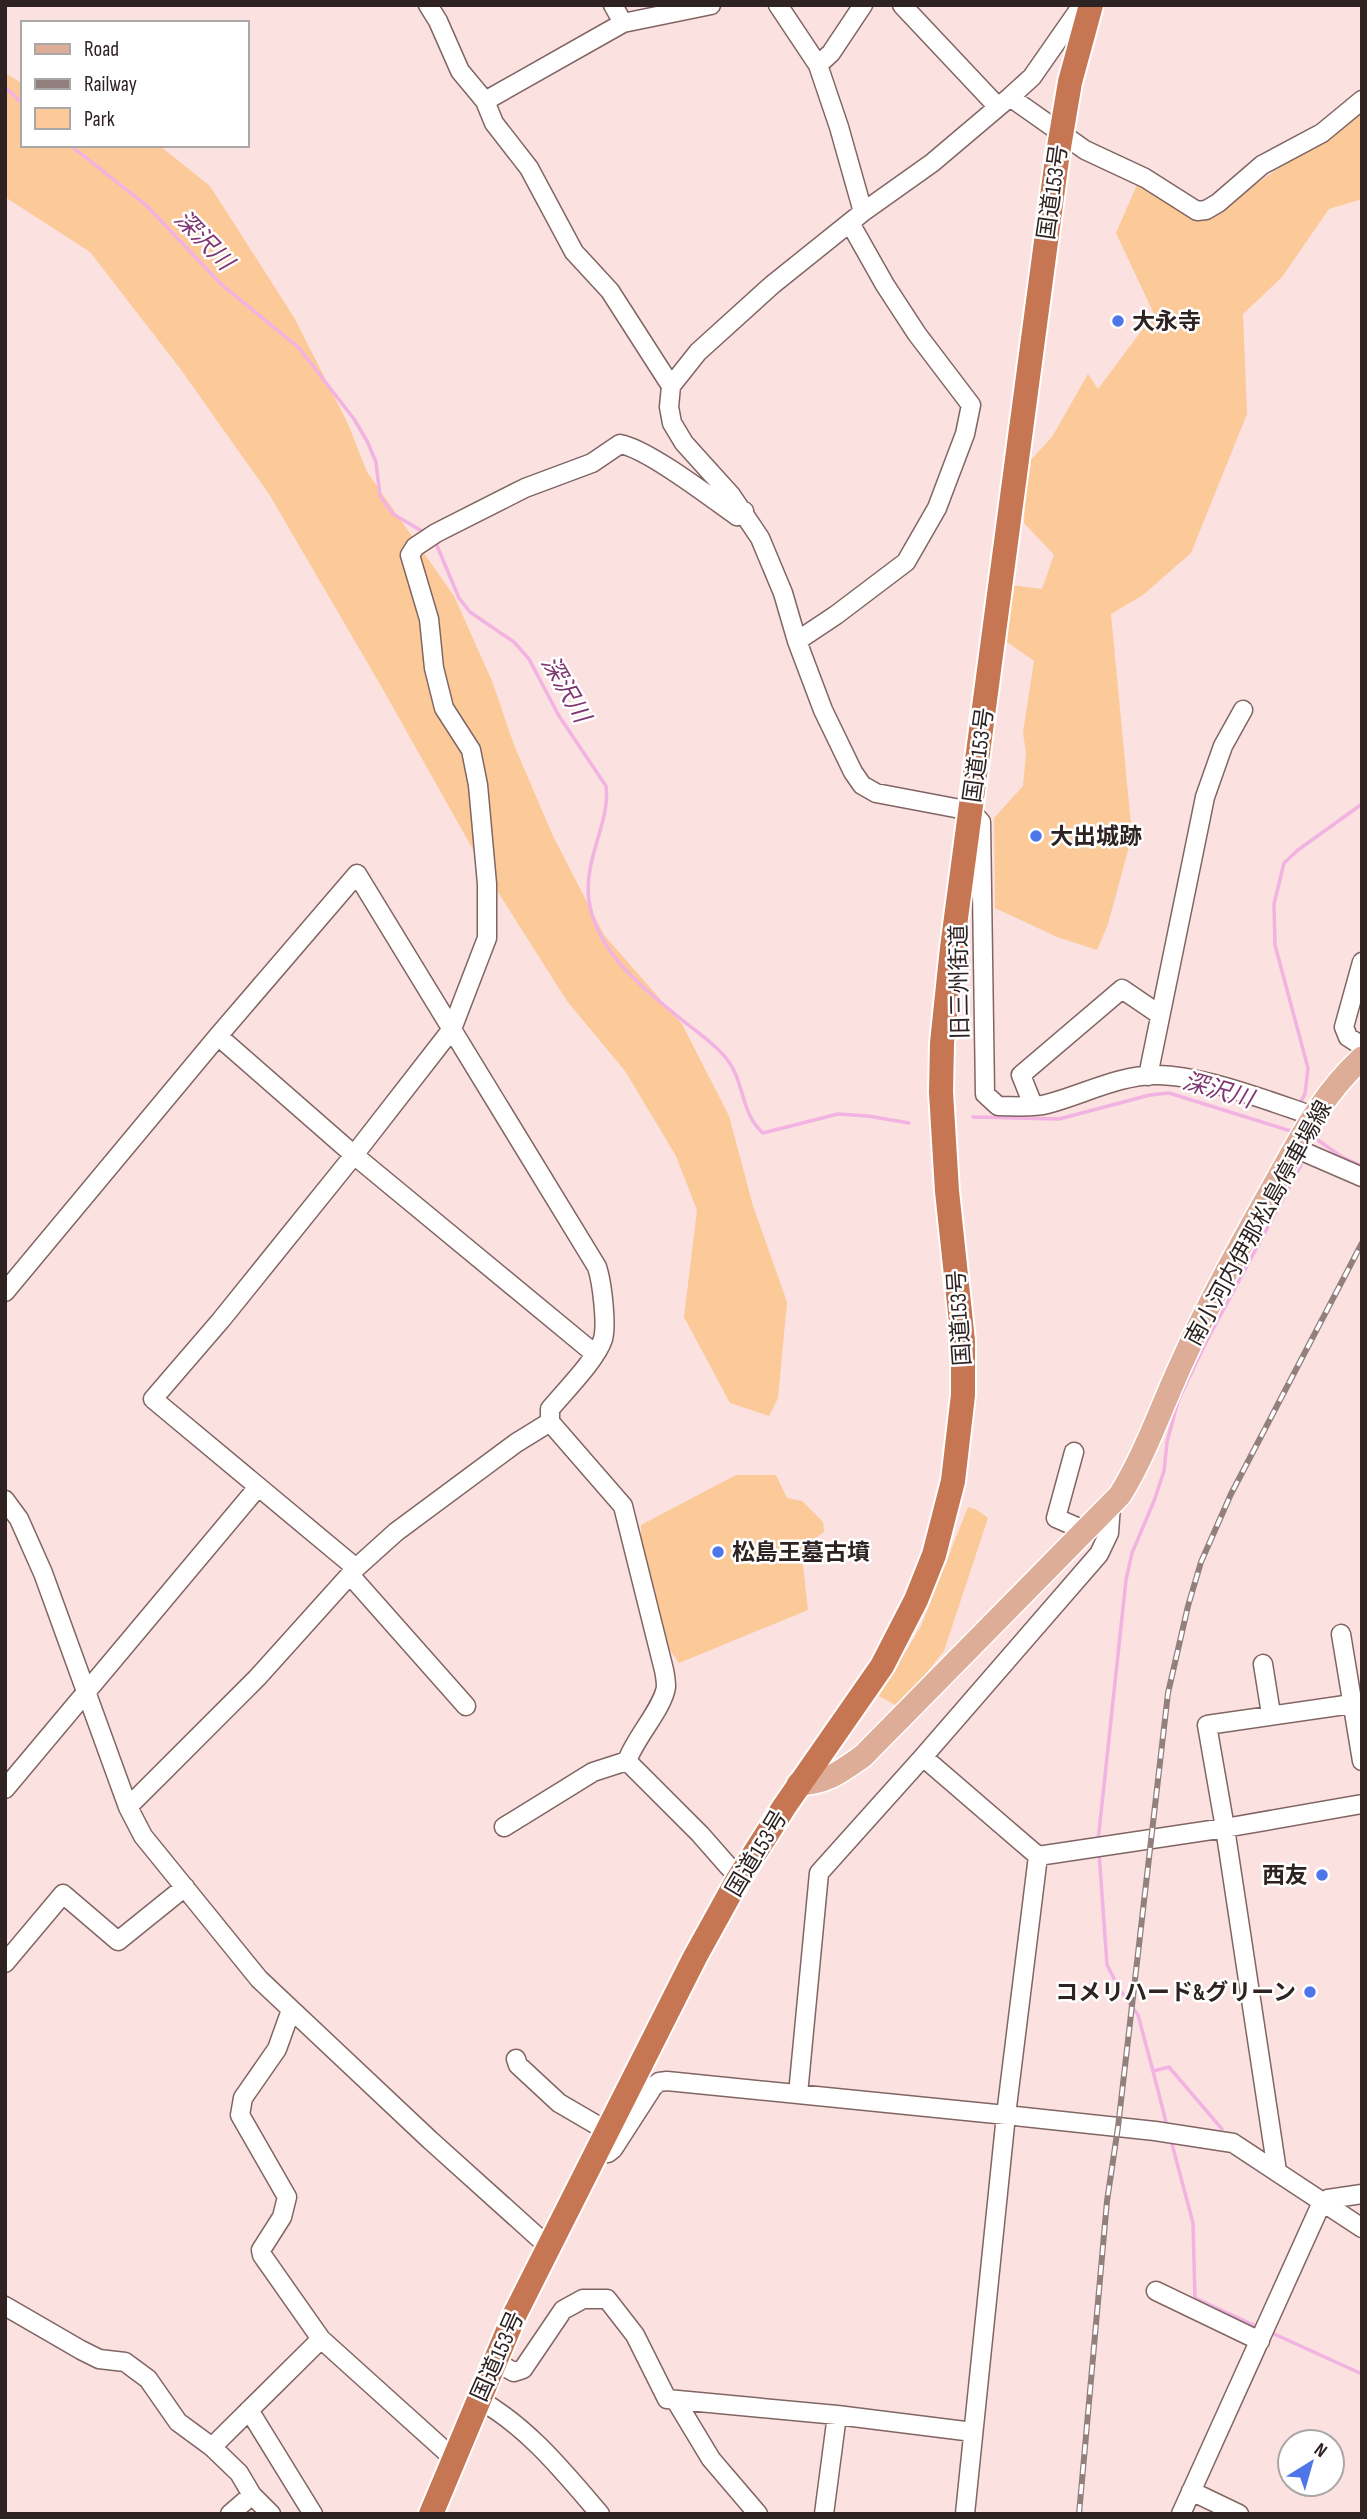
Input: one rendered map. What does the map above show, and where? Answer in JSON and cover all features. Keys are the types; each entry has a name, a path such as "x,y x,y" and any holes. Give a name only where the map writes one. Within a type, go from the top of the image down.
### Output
{"highway":[{"name":"国道153号","path":"431,2514 494,2361 549,2244 695,1957 798,1784 882,1666 902,1630 934,1555 953,1481 963,1395 963,1340 945,1172 941,1105 942,1055 952,948 1061,131 1070,82 1091,5"}],"main road":[{"name":"南小河内伊那松島停車場線","path":"798,1784 817,1783 863,1756 1111,1505 1134,1471 1217,1291 1305,1131 1328,1093 1362,1058"}],"street":[{"path":"428,5 460,71 485,102 495,123 529,168 574,252 610,291 671,386"},
{"path":"613,5 623,23"},
{"path":"485,102 623,23 666,9 711,5"},
{"path":"778,5 818,65 857,218 885,285 917,334 971,405 965,434 937,508 905,562 875,587 797,640"},
{"path":"818,65 831,53 863,5"},
{"path":"902,5 1004,102 1061,131 1085,150 1145,178 1197,211 1206,211 1218,203 1262,165 1322,133 1362,100"},
{"path":"971,811 876,793 862,785 823,710 783,593 760,538 732,495 684,443 672,424 669,407 671,386 698,352 772,285 932,163 1032,77 1078,11 1091,5"},
{"path":"466,1706 353,1571 153,1399 354,1156 452,1029 486,938 486,884 478,785 471,750 444,708 434,668 429,619 410,555 415,547 525,488 592,463 620,444 630,446 649,457 737,516 744,511"},
{"path":"1147,1076 1205,797 1213,771 1242,710"},
{"name":"旧三州街道","path":"971,811 981,822 985,1094 998,1106 1038,1105 1128,1079 1147,1076 1183,1078 1250,1095 1305,1131 1362,1177"},
{"path":"5,1292 357,874 597,1267 602,1282 604,1338 595,1354 550,1409 550,1422 624,1506 664,1670 666,1686 660,1701 632,1745 627,1761"},
{"path":"1362,962 1344,1027 1348,1037 1362,1046"},
{"path":"1038,1105 1021,1076 1122,989 1160,1015"},
{"path":"218,1036 354,1156 595,1354"},
{"path":"128,1807 257,1678 353,1571 396,1532 516,1443 550,1422"},
{"path":"1074,1452 1056,1518 1086,1531"},
{"path":"5,1789 258,1488"},
{"path":"5,1500 19,1519 43,1573 128,1807 143,1836 259,1979 430,2140 540,2239 549,2244"},
{"path":"798,2094 819,1873 1099,1554 1109,1533 1111,1505"},
{"path":"1341,1634 1362,1761"},
{"path":"1263,1664 1271,1714"},
{"path":"1277,2171 1226,1828 1207,1725 1352,1704"},
{"path":"923,1757 1038,1856 1226,1828 1362,1804"},
{"path":"504,1827 593,1772 627,1761"},
{"path":"627,1761 729,1867 742,1874"},
{"path":"965,2514 1006,2115 1038,1856"},
{"path":"5,1963 63,1894 118,1941 185,1887"},
{"path":"291,2010 277,2049 243,2098 240,2115 287,2197 282,2217 261,2250 261,2255 321,2339 453,2458"},
{"path":"516,2059 518,2065 602,2140 608,2153 645,2097 659,2082 798,2094 1155,2131 1233,2143 1277,2171 1320,2207 1362,2228"},
{"path":"1181,2514 1320,2207 1328,2199 1362,2194"},
{"path":"1156,2291 1263,2333"},
{"path":"494,2361 514,2372 523,2369 563,2310 583,2300 607,2299 635,2336 667,2399 973,2432"},
{"path":"5,2306 99,2359 125,2361 148,2379 178,2422 212,2447 240,2473 252,2495 271,2514"},
{"path":"212,2447 321,2339"},
{"path":"478,2399 511,2420 552,2458 600,2514"},
{"path":"676,2401 711,2459 758,2514"},
{"path":"249,2410 313,2514"},
{"path":"824,2514 836,2416"},
{"path":"1191,2491 1239,2514"},
{"path":"230,2514 252,2495"}],"green space":[{"path":"5,73 21,83 21,147 161,147 210,186 295,319 348,424 367,472 454,596 492,681 514,745 553,836 604,935 682,1024 729,1116 753,1206 787,1302 778,1398 769,1416 730,1403 684,1317 697,1210 676,1156 625,1071 567,1001 489,878 269,494 179,367 90,252 5,197"},
{"path":"1362,112 1362,199 1329,209 1282,277 1243,314 1247,414 1191,553 1143,595 1111,614 1132,836 1108,924 1097,950 1057,937 995,908 994,818 1023,786 1026,753 1023,733 1034,661 1007,642 1011,585 1042,589 1054,555 1024,523 1027,464 1052,437 1088,374 1098,389 1154,314 1116,233 1137,185 1158,191 1201,221"},
{"path":"736,1475 776,1475 787,1498 802,1501 823,1522 824,1532 801,1548 808,1610 679,1663 663,1640 641,1541 641,1525"},
{"path":"968,1507 988,1518 944,1651 899,1707 879,1696 921,1626"}],"waterway":[{"name":"深沢川","path":"5,87 21,102"},
{"name":"深沢川","path":"73,147 147,206 221,284 299,348 354,419 367,441 376,462 380,496 393,514 427,534"},
{"name":"深沢川","path":"435,541 459,598 470,612 514,642 529,659 559,716 606,786 605,813 588,885 594,920 613,955 640,985 726,1058 737,1077 750,1116 763,1133 838,1114 909,1123"},
{"path":"1298,1106 1305,1094 1308,1068 1275,945 1274,904 1284,863 1362,804"},
{"name":"深沢川","path":"973,1117 1059,1119 1150,1095 1169,1093 1294,1132"},
{"name":"深沢川","path":"1312,1136 1342,1157 1362,1166"},
{"path":"1098,1841 1126,1580 1132,1553 1164,1471 1167,1442 1178,1401 1205,1344 1301,1165"},
{"path":"1099,1852 1107,1965 1120,1990 1138,2015 1153,2071 1169,2067 1222,2129"},
{"path":"1153,2071 1166,2122"},
{"path":"1172,2144 1193,2223 1195,2298 1260,2328"},
{"path":"1270,2332 1362,2374"}],"railway":[{"path":"1079,2514 1107,2201 1168,1693 1201,1562 1231,1494 1362,1243"}],"place":[{"name":"大永寺","path":"1118,321"},
{"name":"大出城跡","path":"1036,836"},
{"name":"松島王墓古墳","path":"718,1552"},
{"name":"西友","path":"1322,1875"},
{"name":"コメリハード&グリーン","path":"1310,1992"}]}
